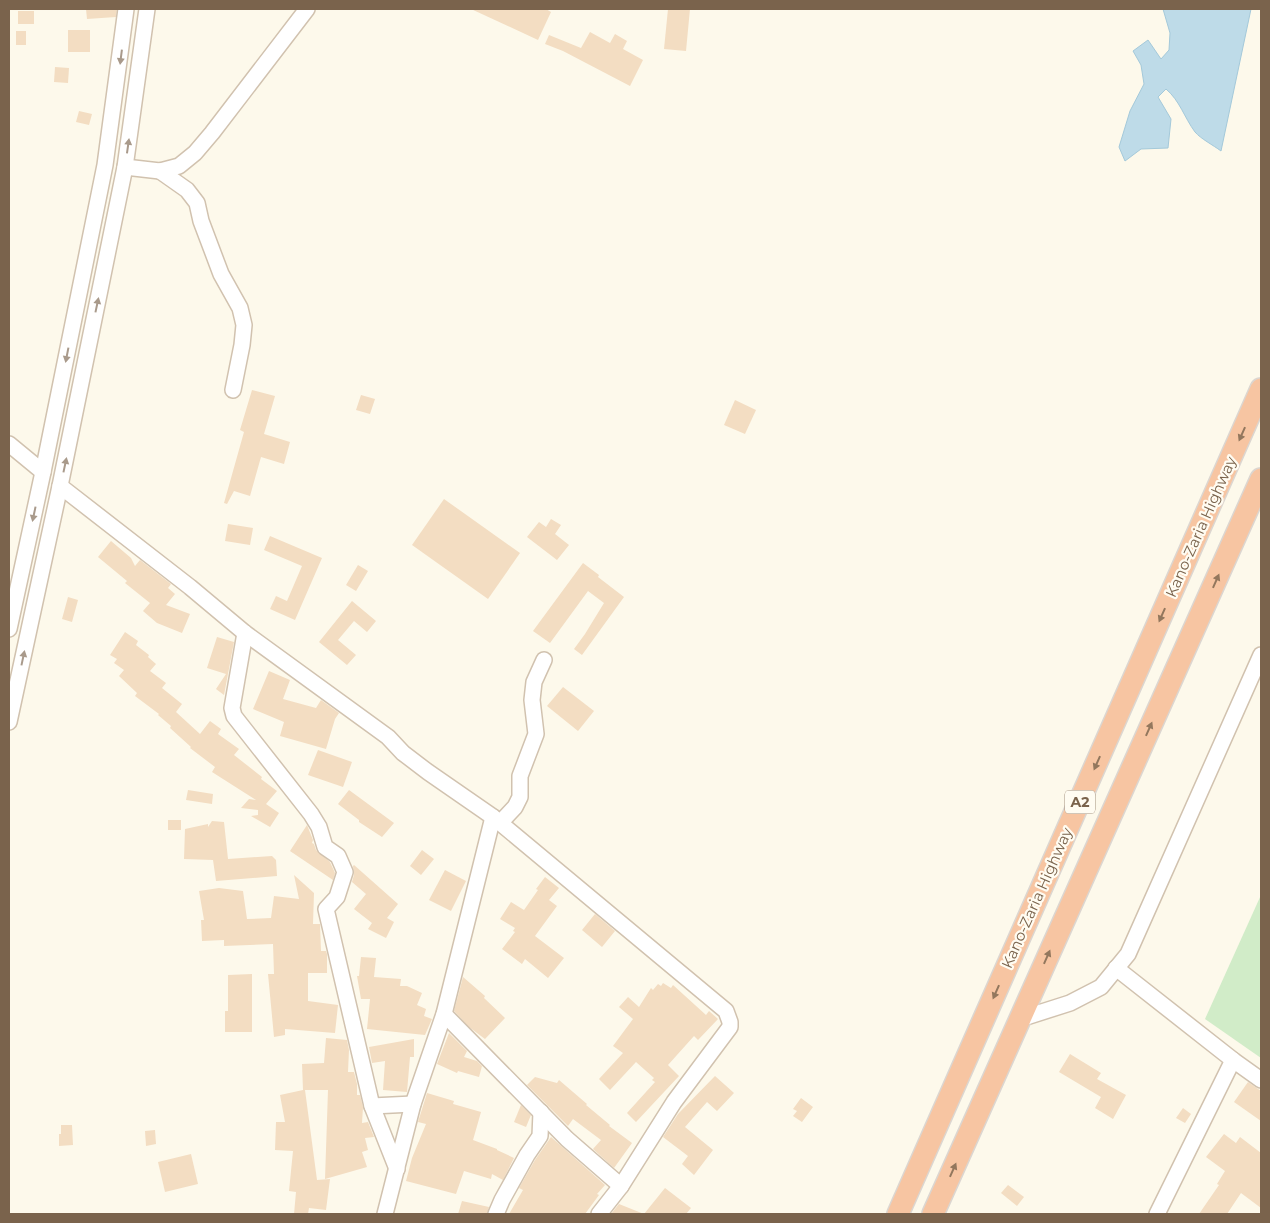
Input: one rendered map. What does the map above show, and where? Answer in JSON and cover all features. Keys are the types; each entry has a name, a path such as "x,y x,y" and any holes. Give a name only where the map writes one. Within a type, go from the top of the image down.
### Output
{"highway":[{"name":"Kano-Zaria Highway","path":"898,1214 1261,389"},
{"name":"A2","path":"933,1214 1261,479"}],"street":[{"path":"9,629 105,165 126,9"},
{"path":"9,722 60,486 125,167 147,9"},
{"path":"160,172 179,166 195,153 307,9"},
{"path":"125,167 160,172 188,190 197,203 201,221 221,274 240,308 244,325 233,390"},
{"path":"91,233 111,238"},
{"path":"9,444 43,472"},
{"path":"60,486 190,587 245,633 388,737 404,753 428,772 497,820 726,1011 729,1016 730,1027 674,1102 621,1186 599,1214"},
{"path":"245,633 232,708 234,716 311,814 319,827 325,847 338,856 345,872 337,897 326,909 372,1106 396,1169"},
{"path":"1020,1019 1070,1003 1101,987 1128,954 1261,655"},
{"path":"385,1214 413,1104 444,1014 497,820 515,807 520,797 520,776 536,734 532,700 534,682 544,660"},
{"path":"1116,968 1261,1080"},
{"path":"444,1014 567,1139 621,1186"},
{"path":"1158,1214 1233,1060"},
{"path":"372,1106 413,1104"},
{"path":"496,1214 527,1155 540,1136 541,1112"}],"green space":[{"path":"1261,895 1261,1058 1205,1019"}],"water":[{"path":"1163,9 1251,9 1221,151 1195,132 1175,99 1166,89 1158,97 1171,119 1168,148 1141,149 1125,161 1119,147 1130,111 1144,84 1141,65 1133,51 1148,40 1161,59 1169,50 1170,33"}],"building":[{"path":"86,9 117,9 116,17 87,19"},
{"path":"471,9 546,9 551,12 538,40"},
{"path":"668,9 690,9 686,51 664,49"},
{"path":"18,11 34,11 34,24 18,24"},
{"path":"68,30 90,30 90,52 68,52"},
{"path":"16,31 26,31 26,45 16,45"},
{"path":"590,32 610,43 615,34 627,41 623,49 643,60 630,86 563,51 545,44 549,35 581,48"},
{"path":"55,67 69,68 68,83 54,82"},
{"path":"79,111 92,114 89,125 76,122"},
{"path":"252,390 275,396 264,434 290,442 284,464 261,457 250,496 234,491 227,504 224,503 244,432 240,430"},
{"path":"361,395 375,399 370,414 356,410"},
{"path":"735,400 756,410 745,434 724,425"},
{"path":"444,499 520,553 488,599 412,545"},
{"path":"551,519 561,525 555,534 569,545 557,560 527,537 539,522 546,527"},
{"path":"228,524 253,528 250,545 225,541"},
{"path":"270,536 322,558 295,620 270,609 276,596 287,601 302,566 264,550"},
{"path":"111,541 131,558 135,566 140,560 171,584 168,588 175,594 166,605 190,614 182,633 157,623 143,611 150,603 125,583 127,581 98,557"},
{"path":"583,563 624,597 582,655 574,649 604,603 588,591 550,643 533,631"},
{"path":"358,565 368,571 356,591 346,585"},
{"path":"68,597 78,600 72,622 62,619"},
{"path":"352,601 376,621 367,632 354,621 338,640 356,655 347,665 319,642"},
{"path":"125,632 138,641 136,645 149,655 148,657 156,664 150,671 166,683 162,688 182,704 176,712 200,734 210,721 221,729 218,734 239,749 234,755 277,791 266,804 279,813 270,827 251,816 258,815 258,810 241,808 249,799 256,800 212,772 215,767 190,748 159,714 135,696 137,693 119,676 124,670 114,663 117,659 110,655"},
{"path":"217,637 234,642 224,695 216,689 226,674 207,668"},
{"path":"269,671 290,680 283,699 316,708 321,700 339,713 335,719 326,749 280,736 284,722 253,709"},
{"path":"563,687 594,711 578,731 547,706"},
{"path":"318,750 352,762 343,787 308,775"},
{"path":"188,790 213,794 212,804 186,800"},
{"path":"349,790 394,823 382,837 359,822 359,820 338,804"},
{"path":"168,820 181,820 181,830 168,830"},
{"path":"212,821 224,822 228,859 272,856 276,860 277,876 216,881 213,860 184,859 185,829 208,824 208,827"},
{"path":"307,825 316,850 330,862 335,873 333,880 290,851"},
{"path":"422,850 434,859 421,875 410,866"},
{"path":"354,865 398,904 387,918 394,922 386,938 368,929 372,923 354,909 366,894 352,882"},
{"path":"445,870 466,881 451,911 429,900"},
{"path":"294,875 314,893 313,924 320,924 321,951 326,951 327,954 327,973 308,973 308,1001 338,1005 335,1033 285,1029 285,1035 274,1037 268,974 274,974 273,944 224,946 224,940 202,941 201,920 204,920 199,891 219,888 243,891 247,919 271,918 274,896 299,899"},
{"path":"545,877 559,888 549,900 557,906 535,936 564,958 548,978 525,959 522,964 502,949 515,932 513,931 515,928 500,919 511,902 524,910"},
{"path":"595,914 615,931 602,947 582,930"},
{"path":"361,957 376,958 374,977 401,979 400,986 407,986 422,993 417,1005 426,1009 424,1016 432,1019 425,1035 367,1029 370,999 361,999 357,976 359,976"},
{"path":"252,974 252,1032 225,1032 225,1011 228,1011 228,975"},
{"path":"463,977 485,996 484,998 505,1018 485,1039 469,1027 454,1011"},
{"path":"663,983 671,988 673,985 706,1015 709,1011 718,1019 698,1040 694,1036 668,1065 679,1076 636,1122 627,1113 655,1082 652,1080 654,1078 636,1062 610,1090 599,1079 623,1053 613,1046 633,1019 619,1007 628,997 639,1007 651,988 653,990 658,984 661,986"},
{"path":"449,1033 467,1051 464,1057 477,1061 482,1066 479,1077 458,1071 457,1073 437,1064"},
{"path":"326,1038 347,1040 349,1050 348,1072 354,1072 357,1095 360,1095 363,1107 362,1123 368,1122 374,1137 365,1138 368,1150 362,1152 367,1167 325,1179 328,1090 305,1090 317,1180 330,1179 326,1210 309,1208 308,1214 294,1214 296,1192 289,1191 293,1151 275,1150 276,1122 285,1122 280,1095 303,1090 302,1064 324,1063"},
{"path":"414,1039 414,1057 410,1057 407,1092 383,1090 385,1061 372,1063 369,1047"},
{"path":"1070,1054 1101,1073 1097,1079 1126,1095 1113,1119 1095,1108 1101,1097 1059,1072"},
{"path":"715,1076 734,1093 717,1111 707,1102 685,1127 713,1150 694,1175 682,1164 688,1156 663,1137 678,1114"},
{"path":"535,1077 557,1083 559,1080 609,1126 632,1143 614,1168 593,1149 601,1140 573,1119 568,1126 527,1085"},
{"path":"1248,1082 1261,1091 1261,1121 1234,1102"},
{"path":"427,1093 454,1101 453,1104 481,1112 473,1140 514,1158 503,1180 492,1174 491,1179 464,1171 456,1194 406,1181 412,1158 426,1124 418,1122"},
{"path":"801,1098 813,1107 802,1122 793,1116 797,1111 793,1109"},
{"path":"521,1105 531,1115 526,1127 514,1122"},
{"path":"1183,1108 1191,1114 1185,1123 1176,1118"},
{"path":"61,1125 72,1125 73,1145 59,1146"},
{"path":"155,1130 156,1144 146,1146 145,1131"},
{"path":"1224,1134 1236,1143 1240,1137 1261,1153 1261,1208 1241,1193 1227,1214 1199,1214 1219,1185 1217,1184 1225,1171 1206,1157"},
{"path":"551,1137 605,1185 585,1214 509,1214 523,1190 519,1188"},
{"path":"191,1154 198,1184 165,1192 158,1162"},
{"path":"1008,1185 1024,1197 1017,1206 1001,1193"},
{"path":"665,1188 691,1208 686,1214 644,1214"},
{"path":"462,1201 489,1207 487,1214 458,1214"},
{"path":"619,1204 644,1214 611,1214"}]}
